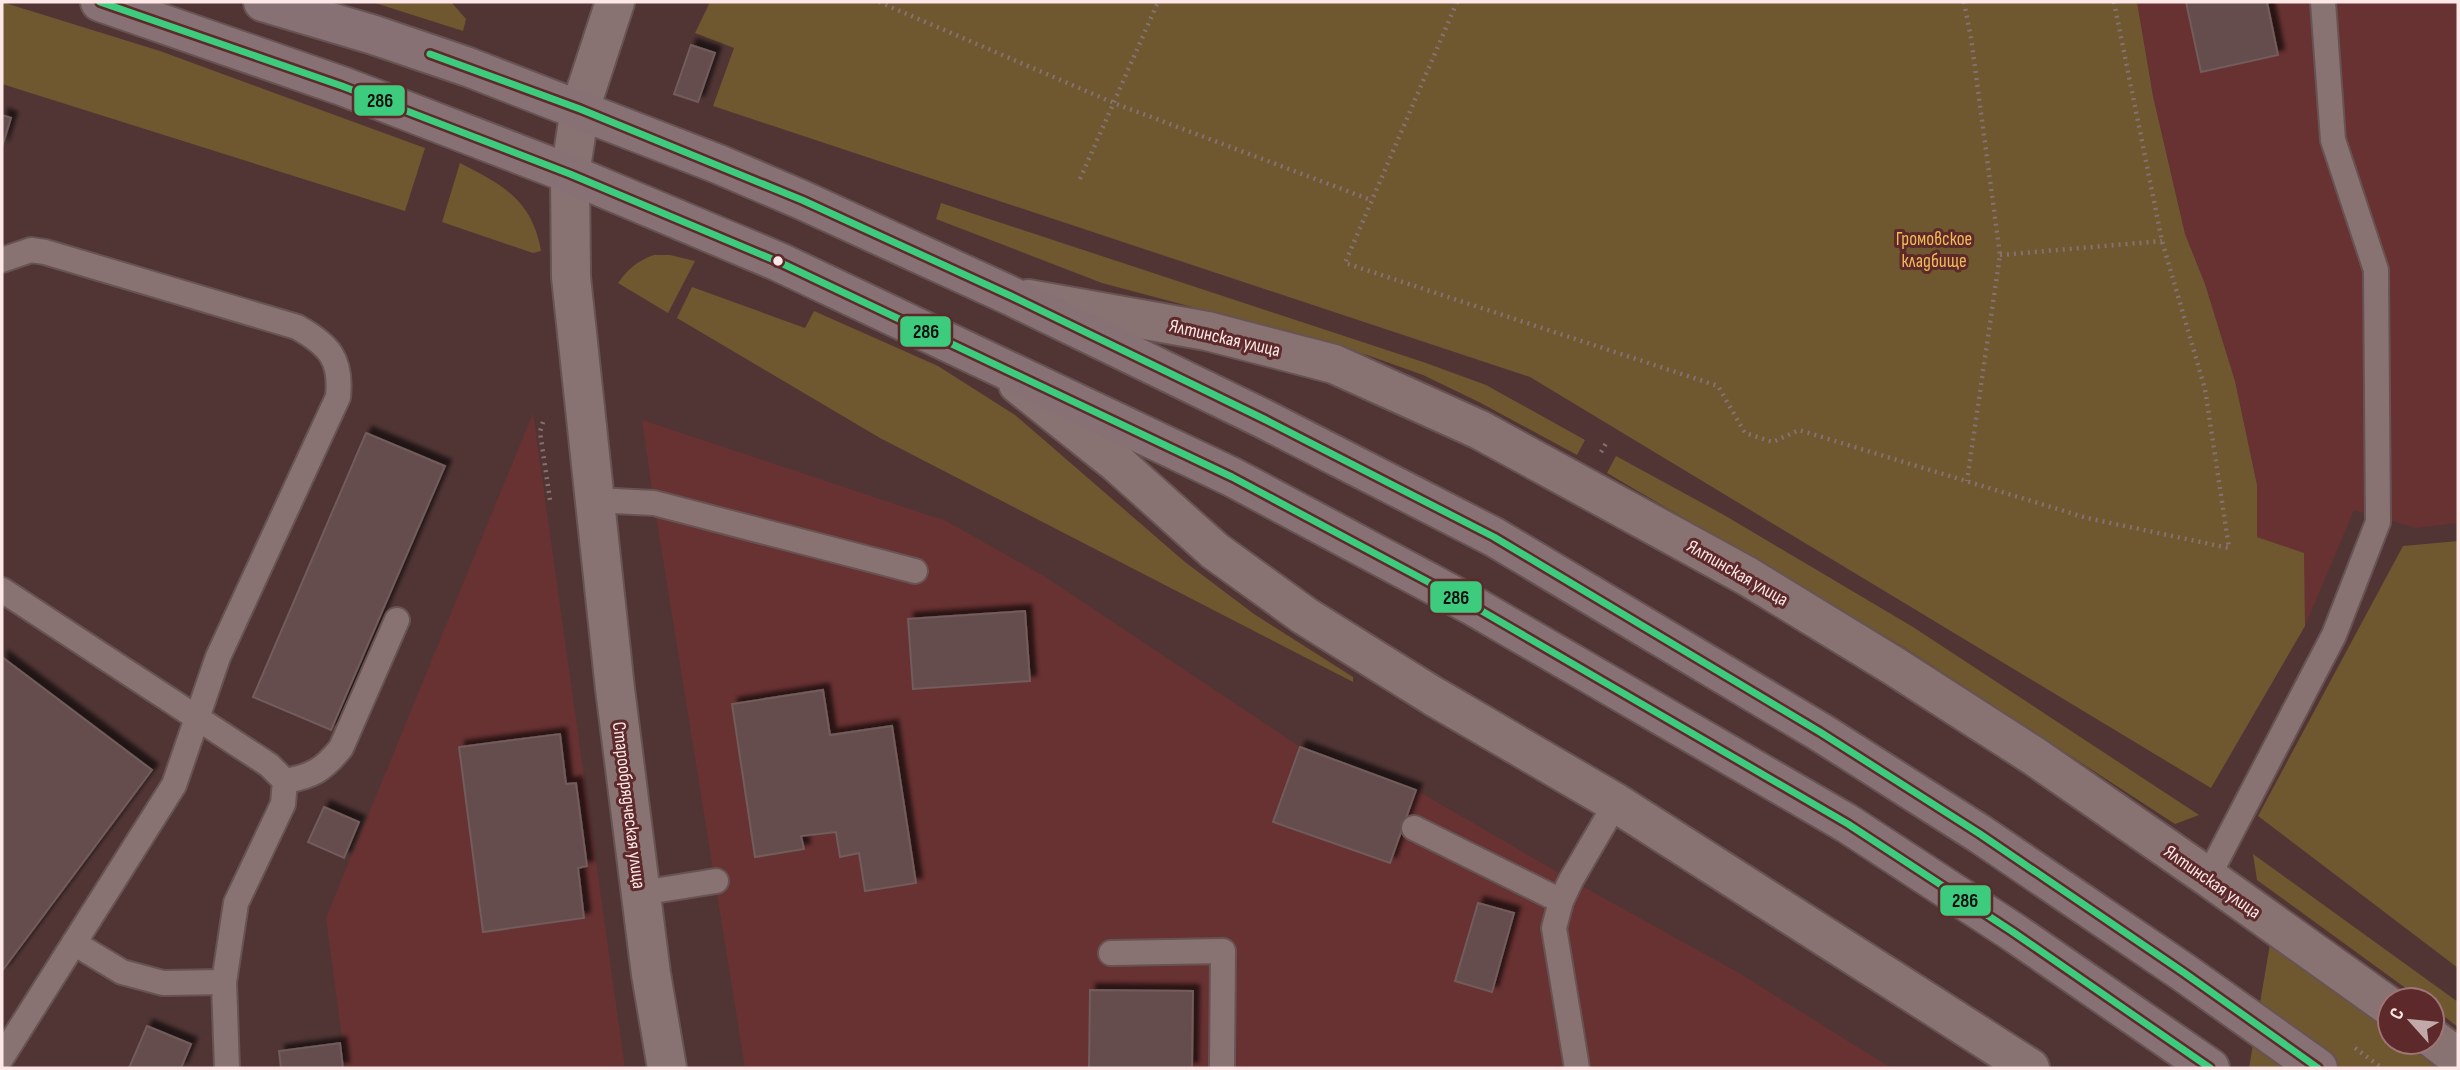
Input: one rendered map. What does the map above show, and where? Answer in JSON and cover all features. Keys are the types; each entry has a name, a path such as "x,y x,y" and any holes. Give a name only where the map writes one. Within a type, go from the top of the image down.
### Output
{"main road":[{"path":"100,2 342,86 570,174 779,262 1231,477 1475,607 1848,824 2024,940 2210,1068"},
{"path":"263,2 374,35 580,109 802,200 1011,296 1265,419 1494,537 1820,732 1980,834 2318,1068"}],"street":[{"name":"Старообрядческая улица","path":"615,2 580,109 570,174 571,277 615,689 667,1068"},
{"name":"Ялтинская улица","path":"1011,296 1207,331 1334,364 1480,430 1748,576 2034,756 2376,997"},
{"path":"989,361 1118,464 1215,551 1305,616 1433,696 1616,803 2028,1067"}],"lane":[{"path":"2208,877 2334,635 2378,522 2376,270 2333,140 2323,2"},
{"path":"2,260 31,250 45,252 297,327 317,338 333,356 340,376 338,397 218,657 174,785 2,1056"},
{"path":"595,500 654,503 915,571"},
{"path":"2,590 269,765 285,782 283,804 236,903 223,982 227,1068"},
{"path":"285,782 308,777 327,765 341,748 397,620"},
{"path":"1577,1068 1554,928 1561,901 1616,803"},
{"path":"1414,828 1561,901"},
{"path":"641,892 716,881"},
{"path":"74,943 122,972 163,983 223,982"},
{"path":"1111,953 1223,951 1222,1068"}],"path":[{"path":"879,2 1114,103 1371,200"},
{"path":"1080,179 1158,2"},
{"path":"1457,2 1345,263 1718,386 1745,433 1773,442 1799,430 2087,518 2229,548 2205,389 2162,241 2114,2"},
{"path":"1964,2 2000,255 1967,481"},
{"path":"2000,255 2162,241"}],"shaded area":[{"path":"2137,2 2458,2 2458,523 2416,528 2354,510 2305,626 2303,553 2257,537 2257,485 2235,381 2205,284 2185,234 2153,96"},
{"path":"533,413 625,1068 346,1068 326,918"},
{"path":"642,420 946,521 1044,576 1300,747 1416,790 1739,973 1891,1068 745,1068"}],"green space":[{"path":"2,2 160,51 425,148 405,211 2,84"},
{"path":"372,2 451,2 466,19 463,31"},
{"name":"Громовское кладбище","path":"710,2 2137,2 2153,96 2185,234 2205,284 2235,381 2257,485 2257,537 2304,553 2305,626 2211,788 1530,377 713,106 734,48 695,33"},
{"path":"460,163 490,179 513,196 531,219 541,251 533,253 442,222"},
{"path":"941,203 1486,385 1585,440 1577,455 1423,375 1309,338 1102,283 936,219"},
{"path":"654,255 670,255 695,261 668,313 618,283 633,266"},
{"path":"692,287 805,328 814,311 938,366 1015,415 1185,562 1254,614 1353,677 1353,682 880,438 677,318"},
{"path":"1616,456 1724,515 1913,627 2199,815 2175,824 1902,646 1607,473"},
{"path":"2458,541 2458,968 2258,816 2403,546"},
{"path":"2253,854 2436,986 2403,986 2257,880"},
{"path":"2271,938 2376,1017 2376,1056 2428,1056 2444,1068 2249,1068"},
{"path":"2446,993 2458,1002 2458,1027 2446,1018"}],"building":[{"path":"2186,2 2267,2 2278,55 2201,72"},
{"path":"691,45 715,53 698,102 674,94"},
{"path":"2,115 11,118 2,147"},
{"path":"366,433 445,466 331,730 253,697"},
{"path":"1025,611 1030,681 913,689 908,619"},
{"path":"2,657 152,770 2,971"},
{"path":"823,690 830,735 892,726 916,883 865,891 859,853 840,857 836,832 801,836 804,849 755,857 732,704"},
{"path":"560,734 566,784 576,783 587,866 578,868 584,918 483,932 459,747"},
{"path":"1300,747 1416,790 1390,863 1273,822"},
{"path":"324,807 359,822 344,858 308,842"},
{"path":"1478,903 1514,913 1492,992 1455,981"},
{"path":"1090,990 1193,991 1192,1068 1089,1068"},
{"path":"147,1026 191,1044 181,1068 129,1068"},
{"path":"340,1043 343,1068 281,1068 279,1051"}],"transit line":[{"name":"286","path":"100,2 342,86 570,174 779,262 1232,477 1475,607 1848,824 2013,932 2210,1068"},
{"name":"286","path":"430,54 580,109 802,200 1011,296 1264,419 1494,537 1820,732 1980,834 2318,1068"}]}
